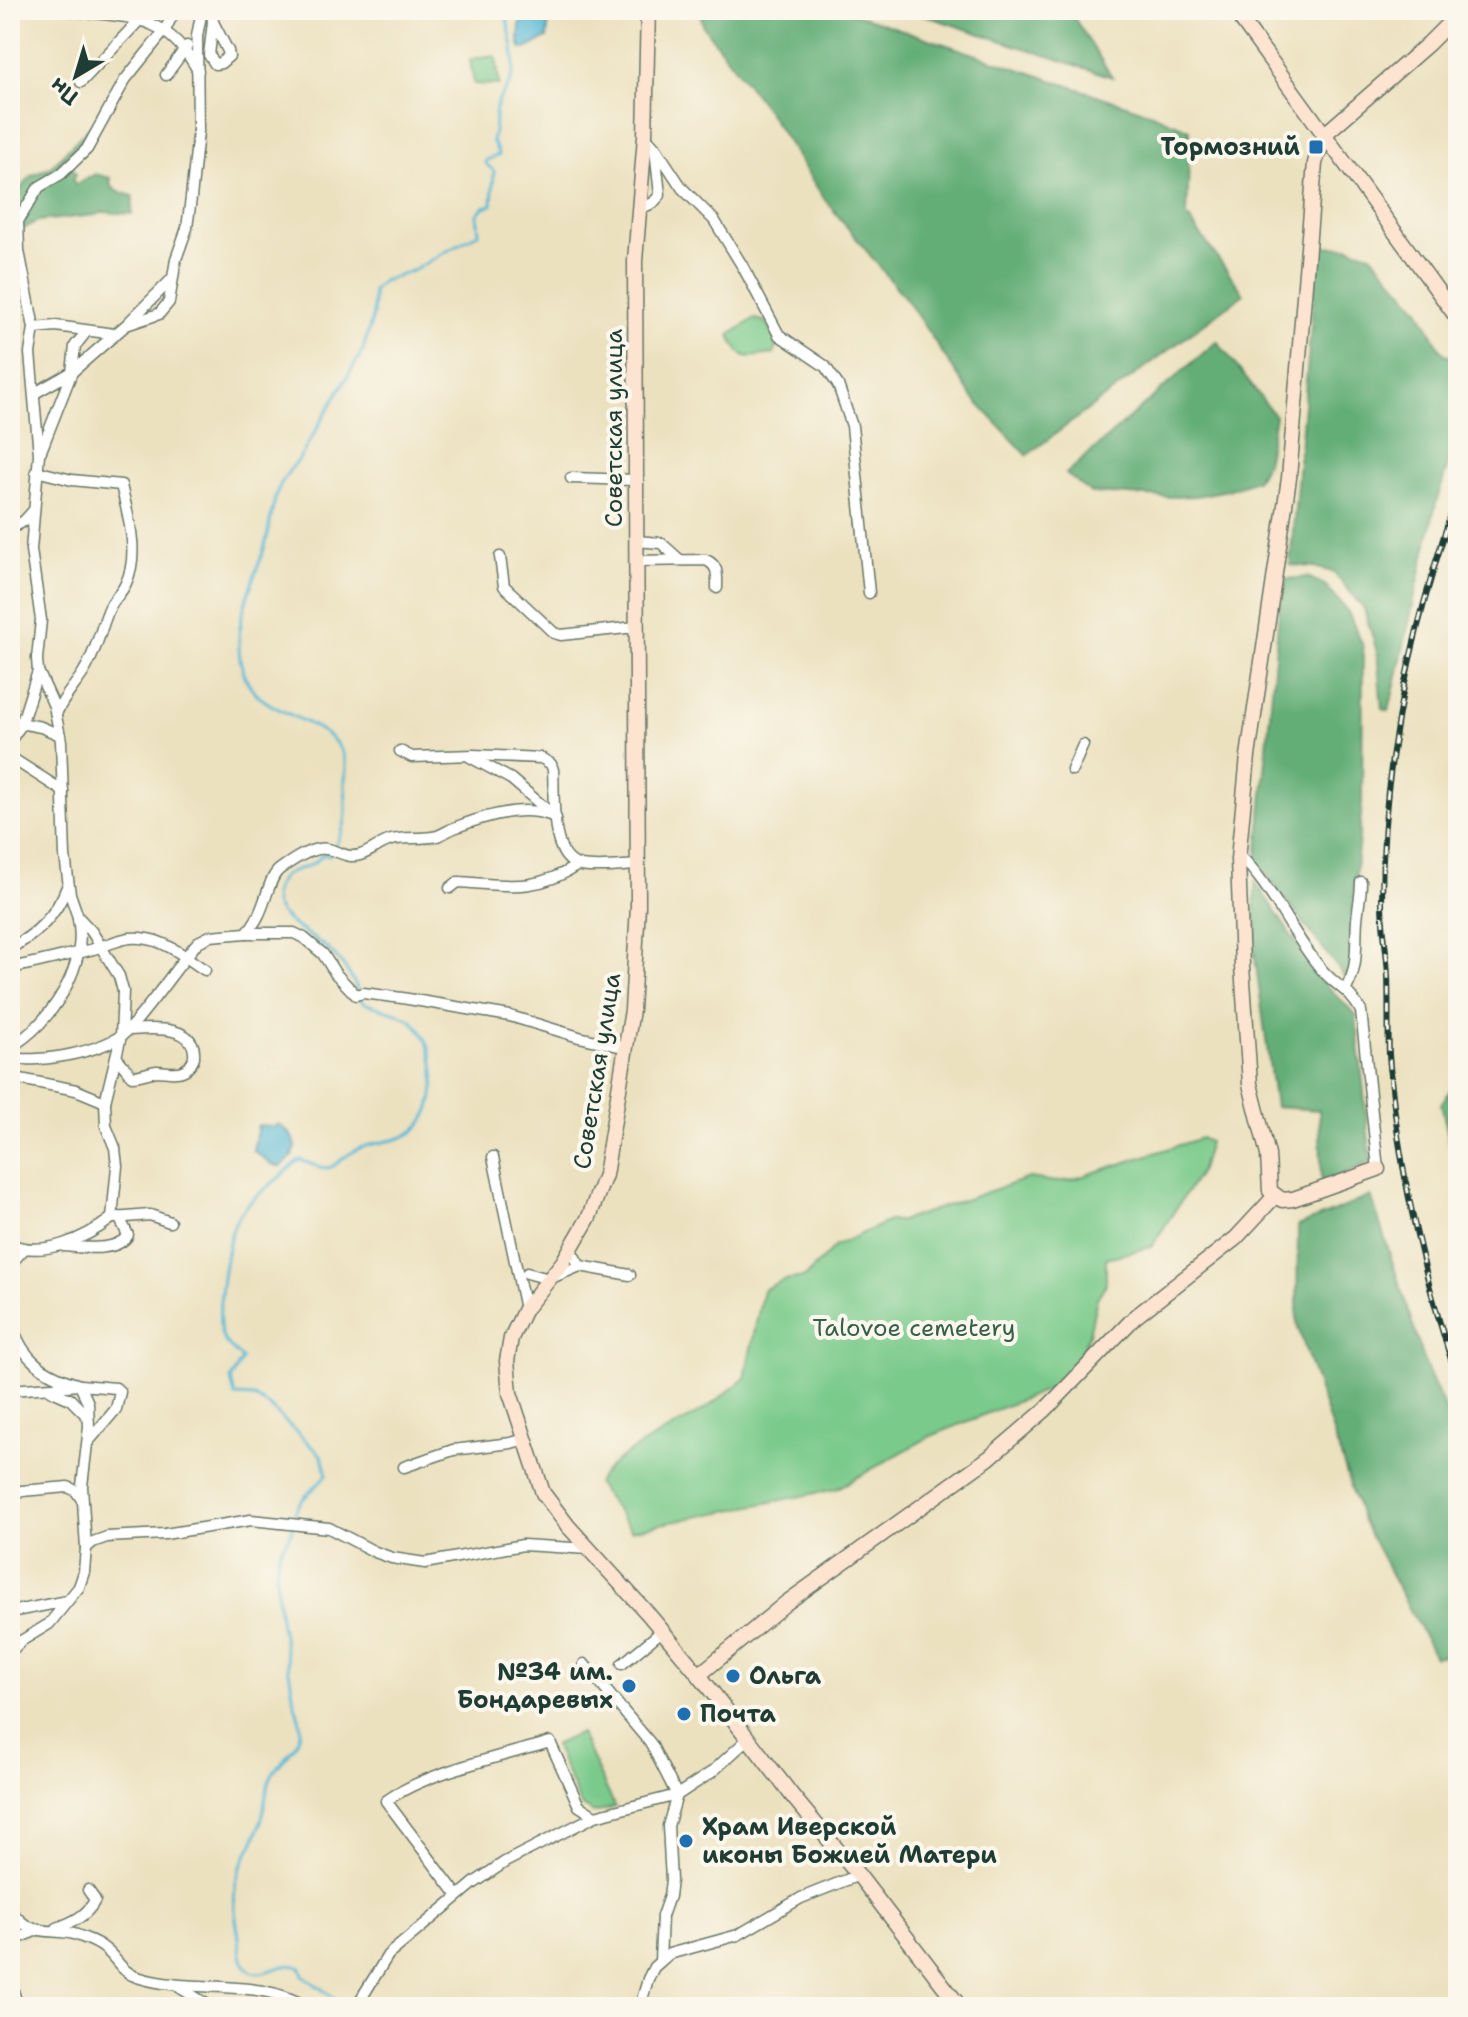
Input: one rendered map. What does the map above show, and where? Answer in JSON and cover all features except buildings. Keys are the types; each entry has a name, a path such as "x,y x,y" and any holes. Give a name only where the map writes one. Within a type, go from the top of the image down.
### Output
{"main road":[{"name":"Советская улица","path":"648,10 650,142 639,209 635,261 637,865 635,961 627,1048 605,1175 589,1217 546,1284 525,1309 511,1338 507,1361 510,1393 543,1493 699,1675 859,1875 953,2004"},
{"path":"1234,10 1458,319"},
{"path":"1378,1169 1293,1199 1282,1200 1270,1191 1268,1155 1250,1084 1239,855 1248,756 1289,478 1315,163 1325,134 1458,14"},
{"path":"699,1675 786,1603 989,1458 1045,1410 1135,1317 1236,1238 1275,1196"}],"street":[{"path":"66,10 141,20 165,30 185,49 199,73"},
{"path":"81,82 149,10"},
{"path":"39,454 30,353 34,328 19,251 18,221 39,187 61,174 87,149 125,80 165,30 175,10"},
{"path":"35,393 72,372 126,325 173,277 189,213 198,132 197,32 202,10"},
{"path":"212,10 213,22"},
{"path":"166,75 197,32"},
{"path":"650,142 678,182 714,220 779,335 825,366 838,385 852,426 869,593"},
{"path":"639,209 653,203 660,195 650,142"},
{"path":"660,186 678,182"},
{"path":"34,328 56,326 114,334"},
{"path":"10,1047 30,1032 53,1007 79,952 80,928 68,884 60,735 56,714 38,671 41,620 31,550 39,454 72,372 75,346 87,331"},
{"path":"36,471 72,480 121,485 132,539 131,571 125,588 109,609 85,671 64,696 56,714"},
{"path":"571,478 635,480"},
{"path":"10,529 33,511"},
{"path":"636,541 661,543 680,560"},
{"path":"500,557 504,586 554,633 561,635 636,627"},
{"path":"636,561 706,560 713,563 717,570 717,588"},
{"path":"10,741 38,671"},
{"path":"16,722 60,735"},
{"path":"1072,770 1083,745"},
{"path":"400,751 412,757 519,755 541,758 551,764 558,845 566,858 578,865"},
{"path":"467,755 511,779 556,818"},
{"path":"10,757 63,791"},
{"path":"246,933 261,915 277,871 319,848 348,857 360,855 388,841 438,836 479,819 531,811 556,818"},
{"path":"1239,855 1258,873 1323,971 1346,989 1364,1019 1378,1169"},
{"path":"450,888 458,882 529,886 578,865 637,865"},
{"path":"1346,989 1358,952 1361,882"},
{"path":"10,948 42,926 62,900 68,884"},
{"path":"11,1244 24,1249 115,1246 124,1242 128,1235 115,1217 117,1166 115,1148 106,1126 105,1102 124,1033 123,991 119,976 101,946 78,917"},
{"path":"124,1033 198,942 210,936 294,933 323,954 335,973 359,994 510,1016 627,1048"},
{"path":"10,968 130,937 156,941 205,970"},
{"path":"10,1057 37,1061 57,1058 124,1033 170,1029 181,1032 190,1041 195,1054 192,1064 183,1071 155,1071 132,1076 117,1058"},
{"path":"10,1077 76,1090 105,1102"},
{"path":"493,1157 525,1309"},
{"path":"57,1246 84,1236 115,1217 150,1215 170,1222"},
{"path":"10,1270 13,1261 24,1249"},
{"path":"570,1249 580,1266"},
{"path":"518,1284 546,1284 580,1266 630,1275"},
{"path":"527,1273 546,1284"},
{"path":"10,1315 12,1328 32,1361 58,1380 80,1385"},
{"path":"10,1652 21,1641 49,1624 79,1587 84,1572 86,1548 82,1500 88,1443 88,1403 80,1385"},
{"path":"10,1390 80,1385 116,1388 120,1392 116,1409 88,1443"},
{"path":"48,1389 70,1399 87,1416"},
{"path":"404,1467 453,1450 525,1439"},
{"path":"10,1492 68,1487 76,1491 82,1500"},
{"path":"86,1548 107,1537 165,1534 251,1520 329,1528 392,1558 425,1563 523,1545 589,1549"},
{"path":"85,1525 107,1537"},
{"path":"10,1612 67,1601"},
{"path":"622,1664 662,1631"},
{"path":"584,1664 651,1744 677,1795 668,1826 671,1880 662,1916 663,1954 644,1989 645,2007"},
{"path":"361,1999 388,1955 458,1896 505,1862 595,1816 677,1795 712,1772 748,1739"},
{"path":"458,1896 386,1801 397,1793 428,1779 550,1742 579,1806 595,1816"},
{"path":"663,1954 738,1935 801,1898 859,1875"},
{"path":"51,1931 72,1923 92,1907 95,1900 88,1890"},
{"path":"10,1911 29,1928 68,1932 92,1941 105,1948 124,1970 135,1977 174,1984 266,1992 292,1998 307,2007"},
{"path":"10,1942 38,1930"},
{"path":"10,1981 18,2007"},
{"path":"174,1984 211,2007"}],"green space":[{"path":"700,10 843,10 1147,112 1190,130 1187,216 1244,294 1027,455 973,398 906,299 825,200 769,113 703,26"},
{"path":"908,10 1069,10 1112,77"},
{"path":"496,56 499,85 474,84 470,59"},
{"path":"87,129 85,141 69,161 76,174 73,180 76,185 95,174 111,178 110,184 116,191 133,196 132,214 103,212 38,221 23,229 21,210 12,199 31,176 51,167"},
{"path":"1318,246 1348,247 1371,254 1419,309 1441,351 1458,362 1458,433 1436,503 1389,711 1382,709 1377,652 1364,609 1333,572 1290,565"},
{"path":"754,319 764,321 772,332 776,345 774,354 746,356 737,350 730,335"},
{"path":"1217,341 1275,416 1266,463 1256,480 1228,490 1166,497 1091,493 1066,474"},
{"path":"1307,577 1325,585 1348,612 1363,646 1362,804 1352,913 1351,964 1347,980 1257,862 1279,611 1287,579"},
{"path":"1255,881 1320,979 1356,1015 1371,1162 1322,1184 1319,1110 1275,1107 1254,950"},
{"path":"1458,1078 1458,1180 1441,1104"},
{"name":"Talovoe cemetery","path":"1201,1138 1209,1142 1201,1170 1151,1247 1106,1258 1106,1284 1097,1298 1089,1334 1068,1381 931,1436 836,1489 631,1530 597,1484 614,1463 705,1409 745,1378 763,1290 783,1280 805,1277 835,1246 889,1221 901,1221 1029,1178 1056,1182 1071,1180"},
{"path":"1371,1196 1427,1369 1458,1439 1458,1653 1435,1657 1362,1520 1297,1324 1298,1226"},
{"path":"580,1733 615,1807 594,1813 581,1805 554,1745"}],"water":[{"path":"521,10 550,10 547,38 525,49 519,42"},
{"path":"278,1124 290,1135 296,1149 281,1167 271,1164 253,1150 258,1125 275,1127"}],"waterway":[{"path":"346,2007 303,1975 301,1968 293,1965 254,1973 248,1969 241,1954 235,1908 237,1879 259,1829 269,1781 294,1747 300,1730 278,1606 278,1556 292,1530 298,1506 327,1475 322,1456 269,1406 254,1397 235,1396 231,1379 242,1359 222,1336 221,1295 233,1228 243,1210 296,1162 301,1160 321,1167 332,1167 363,1147 401,1138 415,1130 430,1107 434,1076 428,1045 413,1022 362,1002 353,980 329,950 279,912 275,891 282,878 312,864 323,854 329,856 339,839 346,816 346,769 342,752 332,739 269,704 256,693 246,679 241,664 239,632 276,495 363,350 373,315 373,290 383,281 412,271 479,233 477,214 484,207 492,205 494,171 485,163 499,155 492,140 496,108 511,80 514,63 505,10"}],"railway":[{"path":"1458,493 1420,618 1399,713 1387,804 1382,903 1388,976 1389,1055 1398,1137 1423,1261 1458,1381"}],"place":[{"name":"Тормозний","path":"1316,147"},
{"name":"Ольга","path":"733,1676"},
{"name":"№34 им. Бондаревых","path":"629,1686"},
{"name":"Почта","path":"684,1714"},
{"name":"Храм Иверской иконы Божией Матери","path":"686,1841"}]}
